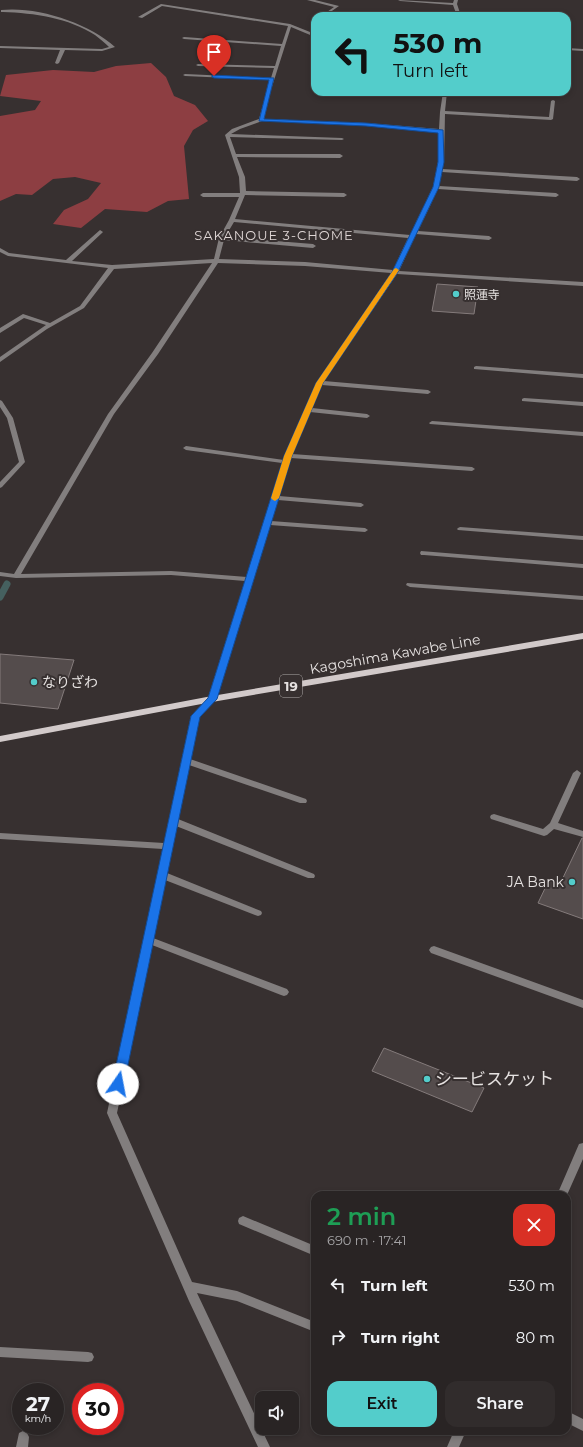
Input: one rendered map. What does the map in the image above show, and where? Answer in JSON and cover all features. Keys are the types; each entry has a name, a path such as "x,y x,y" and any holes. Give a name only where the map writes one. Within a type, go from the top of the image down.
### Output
{"main road":[{"name":"Kagoshima Kawabe Line","path":"0,739 212,699 583,636"}],"street":[{"path":"308,0 337,6 329,12"},
{"path":"400,0 456,2 458,12"},
{"path":"140,17 161,5 290,25 311,34"},
{"path":"0,18 2,11 17,10 61,19 95,33 113,47 102,50 0,47"},
{"path":"261,120 272,79 290,25"},
{"path":"184,38 283,45"},
{"path":"57,63 63,49"},
{"path":"571,49 583,50"},
{"path":"198,65 276,67"},
{"path":"185,75 272,79"},
{"path":"264,1447 188,1286 112,1113 196,716 212,699 287,459 320,383 395,272 436,187 440,170 442,148 442,112 444,96"},
{"path":"442,112 551,119 553,101"},
{"path":"227,135 232,130 252,125 261,120 366,124 441,131"},
{"path":"310,138 311,132"},
{"path":"227,135 342,139"},
{"path":"16,576 111,414 155,354 216,261 222,238 232,220 243,194 242,177 227,135"},
{"path":"234,154 340,156"},
{"path":"440,170 577,179"},
{"path":"436,187 556,195"},
{"path":"203,195 344,195"},
{"path":"232,220 413,234 489,238"},
{"path":"67,262 100,232"},
{"path":"222,238 313,246"},
{"path":"0,250 8,254 112,267 216,261 305,264 395,272 583,284"},
{"path":"0,360 51,325 82,307 112,267"},
{"path":"0,331 23,316 51,325"},
{"path":"476,368 583,376"},
{"path":"320,383 428,392"},
{"path":"524,400 583,404"},
{"path":"0,402 10,418 22,462 0,486"},
{"path":"308,410 366,416"},
{"path":"432,422 583,434"},
{"path":"186,448 287,459 472,469"},
{"path":"275,498 361,505"},
{"path":"268,523 365,530"},
{"path":"460,529 583,538"},
{"path":"424,553 583,566"},
{"path":"0,574 16,576 171,573 250,580"},
{"path":"410,585 583,598"},
{"path":"186,761 303,801"},
{"path":"494,817 544,833 553,825 578,773"},
{"path":"174,822 312,876"},
{"path":"553,825 583,834"},
{"path":"0,836 168,846"},
{"path":"162,875 258,913"},
{"path":"148,940 284,992"},
{"path":"434,950 583,1004"},
{"path":"564,1191 583,1148"},
{"path":"243,1220 311,1249"},
{"path":"188,1286 237,1296 311,1325"},
{"path":"0,1352 88,1357"},
{"path":"571,1419 583,1425"},
{"path":"453,1447 458,1435"}],"shaded area":[{"path":"151,63 166,77 174,96 195,105 208,121 193,130 184,146 189,199 168,201 147,212 105,209 81,228 53,224 64,210 88,199 101,183 75,177 53,179 32,195 16,194 0,201 0,116 35,110 41,101 0,96 6,75 53,70 94,72 116,66"}],"building":[{"name":"照蓮寺","path":"437,284 478,287 474,314 432,311"},
{"name":"なりざわ","path":"0,654 74,660 58,709 0,703"},
{"name":"JA Bank","path":"582,838 583,919 538,903 549,880 560,884"},
{"name":"シービスケット","path":"384,1048 484,1088 472,1112 372,1071"}],"waterway":[{"path":"0,597 7,584"}],"slow traffic":[{"path":"275,498 288,456 320,383 396,270"}],"place":[{"name":"照蓮寺","path":"456,294"},
{"name":"なりざわ","path":"34,682"},
{"name":"JA Bank","path":"572,882"},
{"name":"シービスケット","path":"427,1079"}],"district":[{"name":"SAKANOUE 3-CHOME","path":"274,235"}],"route":[{"path":"118,1084 196,716 212,699 288,456 320,383 395,272 436,187 441,162 441,131 366,124 261,120 272,79 214,76"}]}
